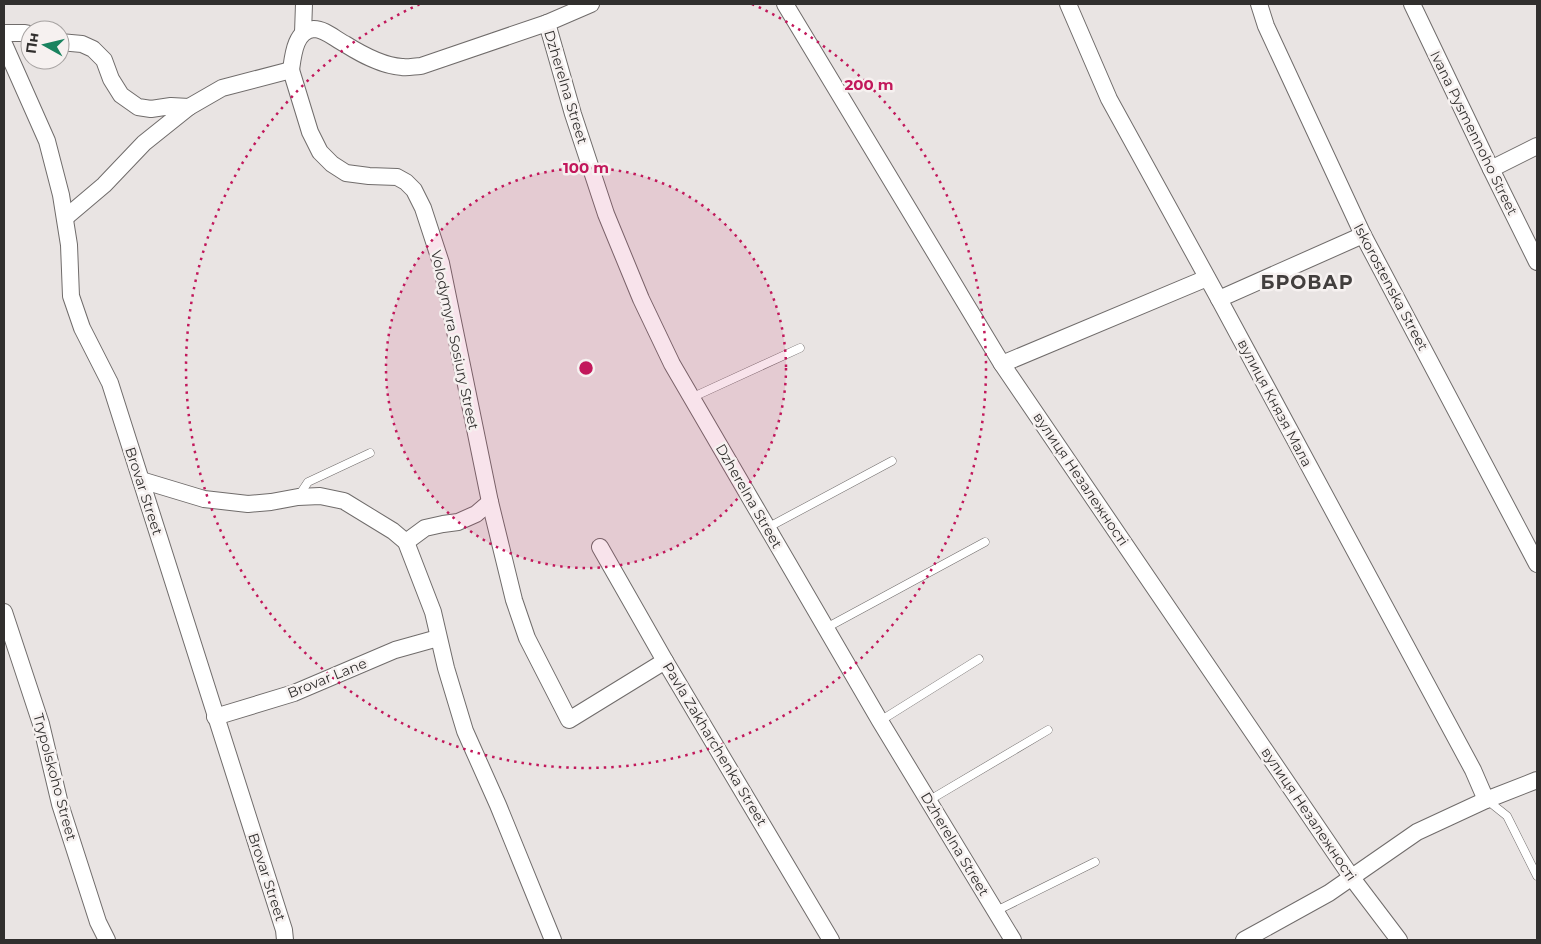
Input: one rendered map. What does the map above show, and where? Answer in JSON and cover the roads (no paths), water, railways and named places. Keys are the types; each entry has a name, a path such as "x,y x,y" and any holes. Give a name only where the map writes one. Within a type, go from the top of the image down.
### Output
{"street":[{"path":"64,218 104,185 144,143 189,106 222,88 292,70 295,47 303,33 304,4"},
{"path":"303,33 313,29 326,32 366,56 382,63 401,67 421,66 547,23 591,4"},
{"name":"вулиця Незалежності","path":"785,4 1002,364 1352,878 1399,940"},
{"name":"вулиця Князя Мала","path":"1068,4 1109,98 1473,770 1486,800"},
{"name":"Iskorostenska Street","path":"1259,4 1266,26 1362,235 1537,564"},
{"name":"Ivana Pysmennoho Street","path":"1412,4 1537,262"},
{"name":"Dzherelna Street","path":"547,23 573,114 606,214 645,307 672,364 880,721 1013,940"},
{"path":"4,33 20,32"},
{"path":"70,43 82,44 93,49 104,60 111,79 121,95 138,107 150,109 189,106"},
{"name":"Brovar Street","path":"4,44 47,140 61,195 69,245 72,296 82,328 110,383 284,930 285,940"},
{"name":"Volodymyra Sosiury Street","path":"292,70 310,132 320,152 332,164 346,173 369,176 397,176 414,190 423,208 441,263 490,502 514,600 527,638 569,720 665,661"},
{"path":"1491,169 1537,146"},
{"path":"1219,299 1362,235"},
{"path":"1002,364 1207,278"},
{"path":"141,480 204,499 248,504 271,502 298,496 320,496 344,501 393,531 406,542 433,612 438,638 465,731 498,805 553,940"},
{"path":"406,542 425,528 458,522 476,514 490,502"},
{"name":"Pavla Zakharchenka Street","path":"600,546 665,661 831,940"},
{"name":"Trypolskoho Street","path":"4,612 41,724 60,804 98,922 107,940"},
{"name":"Brovar Lane","path":"215,716 294,693 395,650 438,638"},
{"path":"1244,940 1329,893 1417,832 1486,800 1537,780"}],"lane":[{"path":"692,398 800,348"},
{"path":"298,496 308,482 370,453"},
{"path":"767,528 892,461"},
{"path":"826,628 985,542"},
{"path":"880,721 979,658"},
{"path":"928,801 1048,730"},
{"path":"1486,800 1507,816 1537,876"},
{"path":"996,911 1095,862"}],"district":[{"name":"БРОВАР","path":"1307,282"}]}
